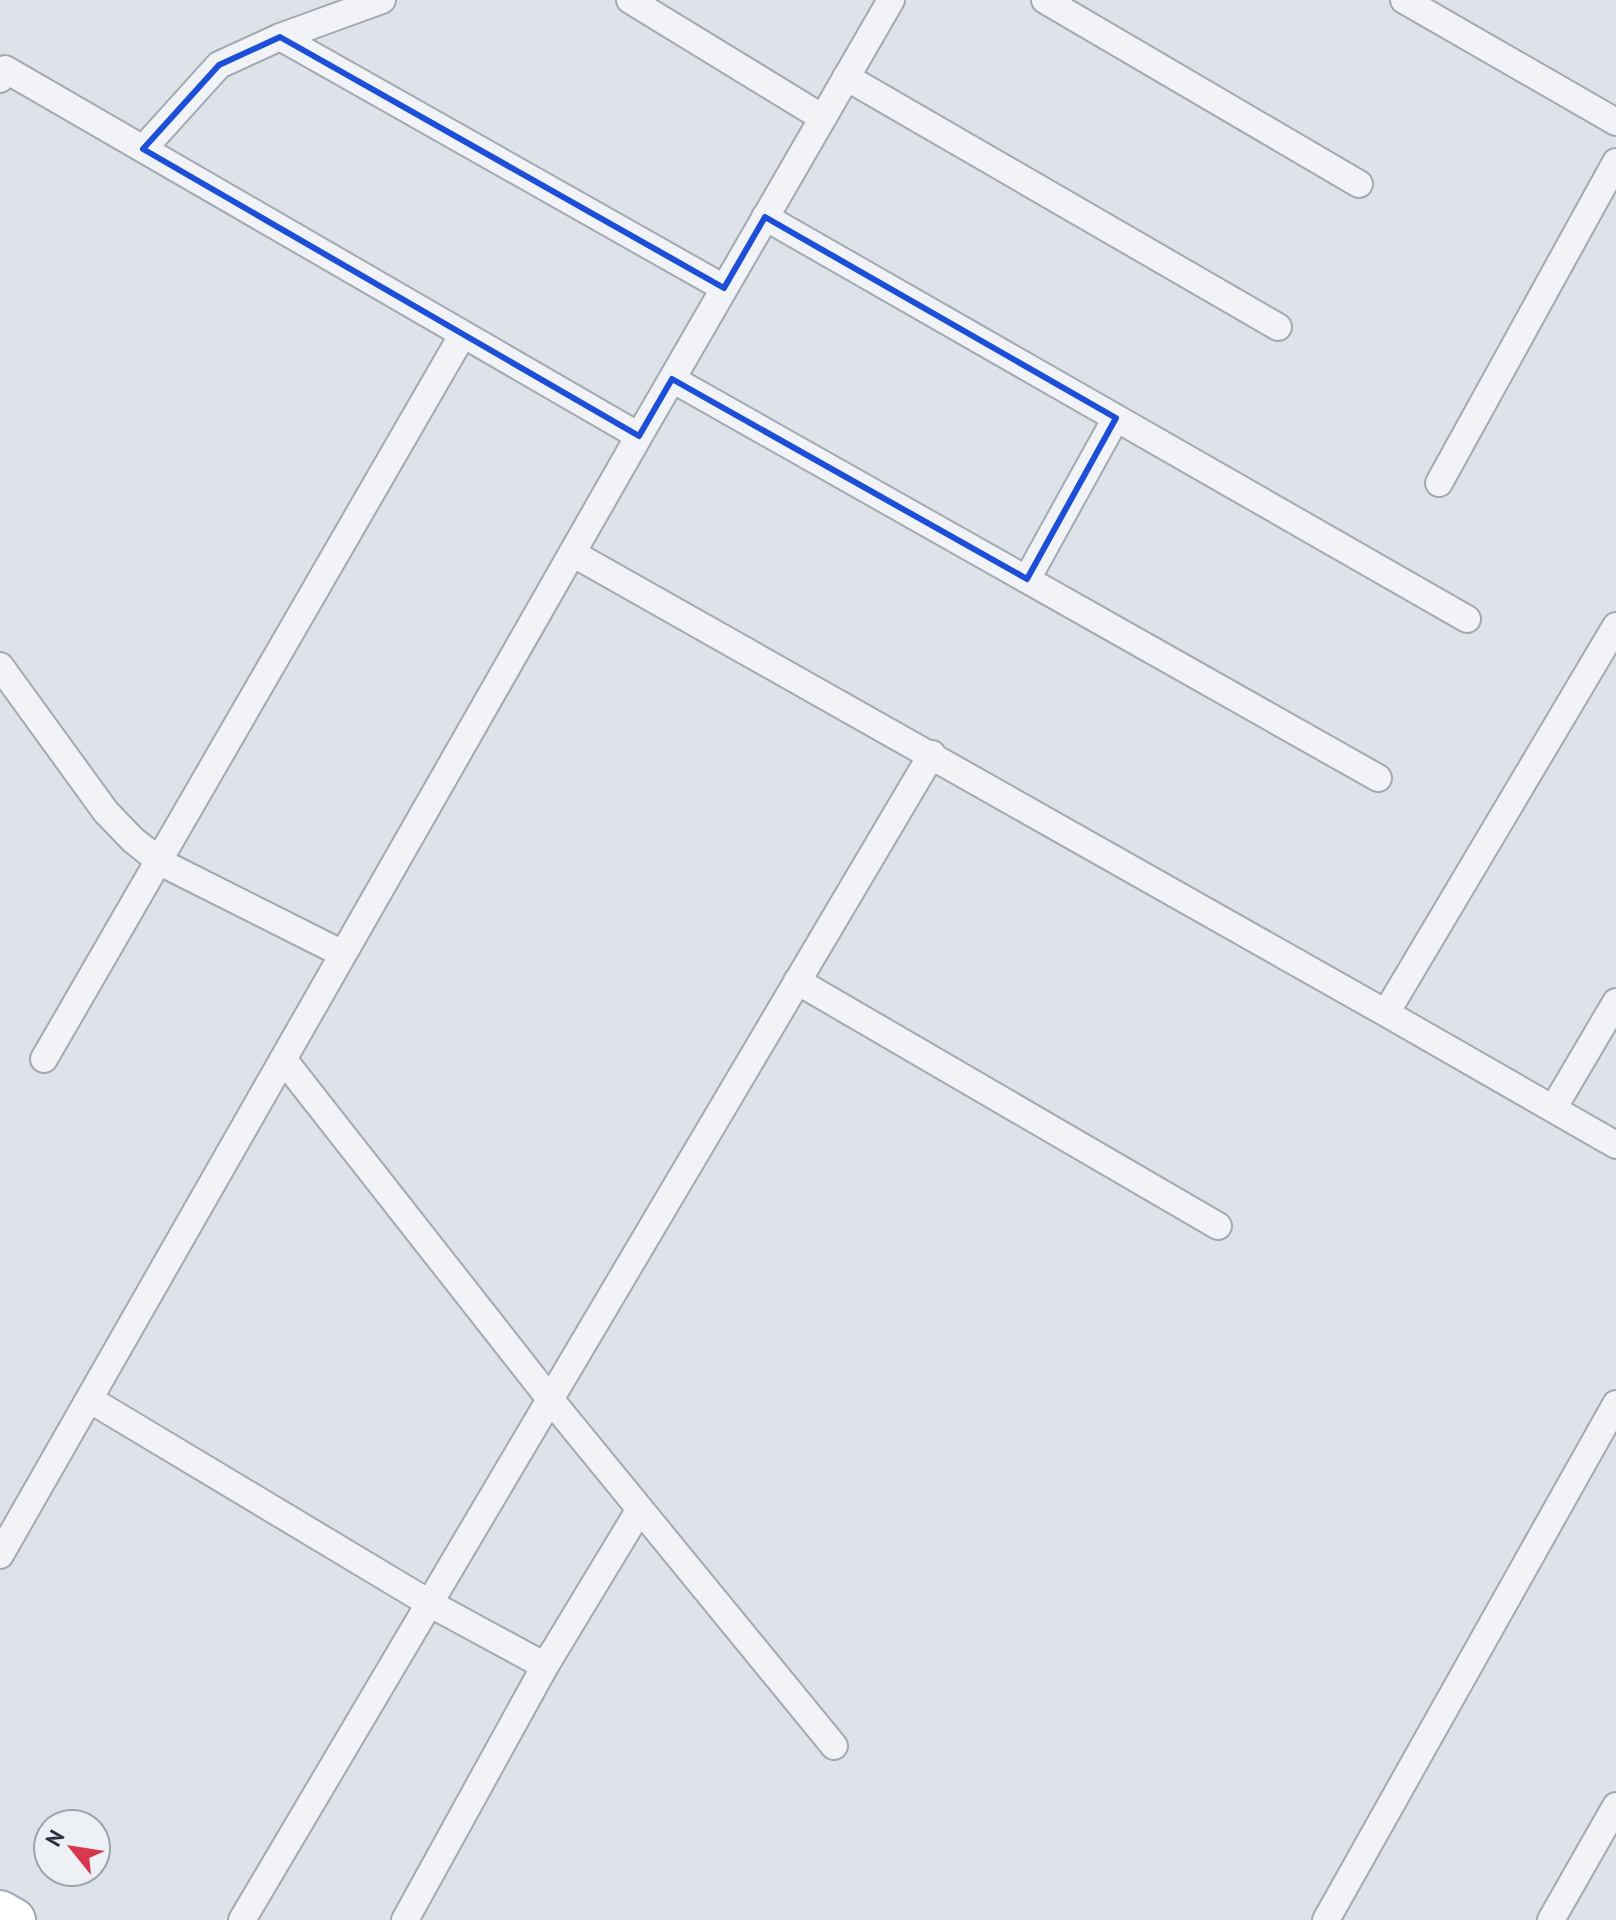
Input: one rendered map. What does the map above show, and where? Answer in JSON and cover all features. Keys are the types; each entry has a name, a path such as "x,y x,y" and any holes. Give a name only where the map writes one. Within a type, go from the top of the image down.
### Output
{"main road":[{"path":"0,1912 14,1920"}],"street":[{"path":"143,149 219,65 280,37 382,0"},
{"path":"630,0 823,118"},
{"path":"0,1555 891,0"},
{"path":"1045,0 1359,184"},
{"path":"1404,0 1616,122"},
{"path":"280,37 724,288"},
{"path":"2,71 143,149 639,436"},
{"path":"846,77 1278,327"},
{"path":"1439,483 1616,162"},
{"path":"765,217 1467,619"},
{"path":"44,1059 463,334"},
{"path":"672,379 1378,778"},
{"path":"1027,579 1116,418"},
{"path":"572,553 932,754 1616,1145"},
{"path":"1386,1013 1616,626"},
{"path":"0,666 106,812 133,840 159,861 343,954"},
{"path":"242,1920 932,754"},
{"path":"797,981 1218,1226"},
{"path":"1553,1109 1616,1002"},
{"path":"283,1059 550,1399 834,1746"},
{"path":"89,1399 429,1603 545,1666"},
{"path":"1326,1920 1616,1404"},
{"path":"405,1920 545,1666 640,1509"},
{"path":"1551,1920 1616,1807"}],"highlighted area":[{"path":"280,37 724,288 765,217 1116,418 1027,579 672,379 639,436 143,149 219,65"}]}
